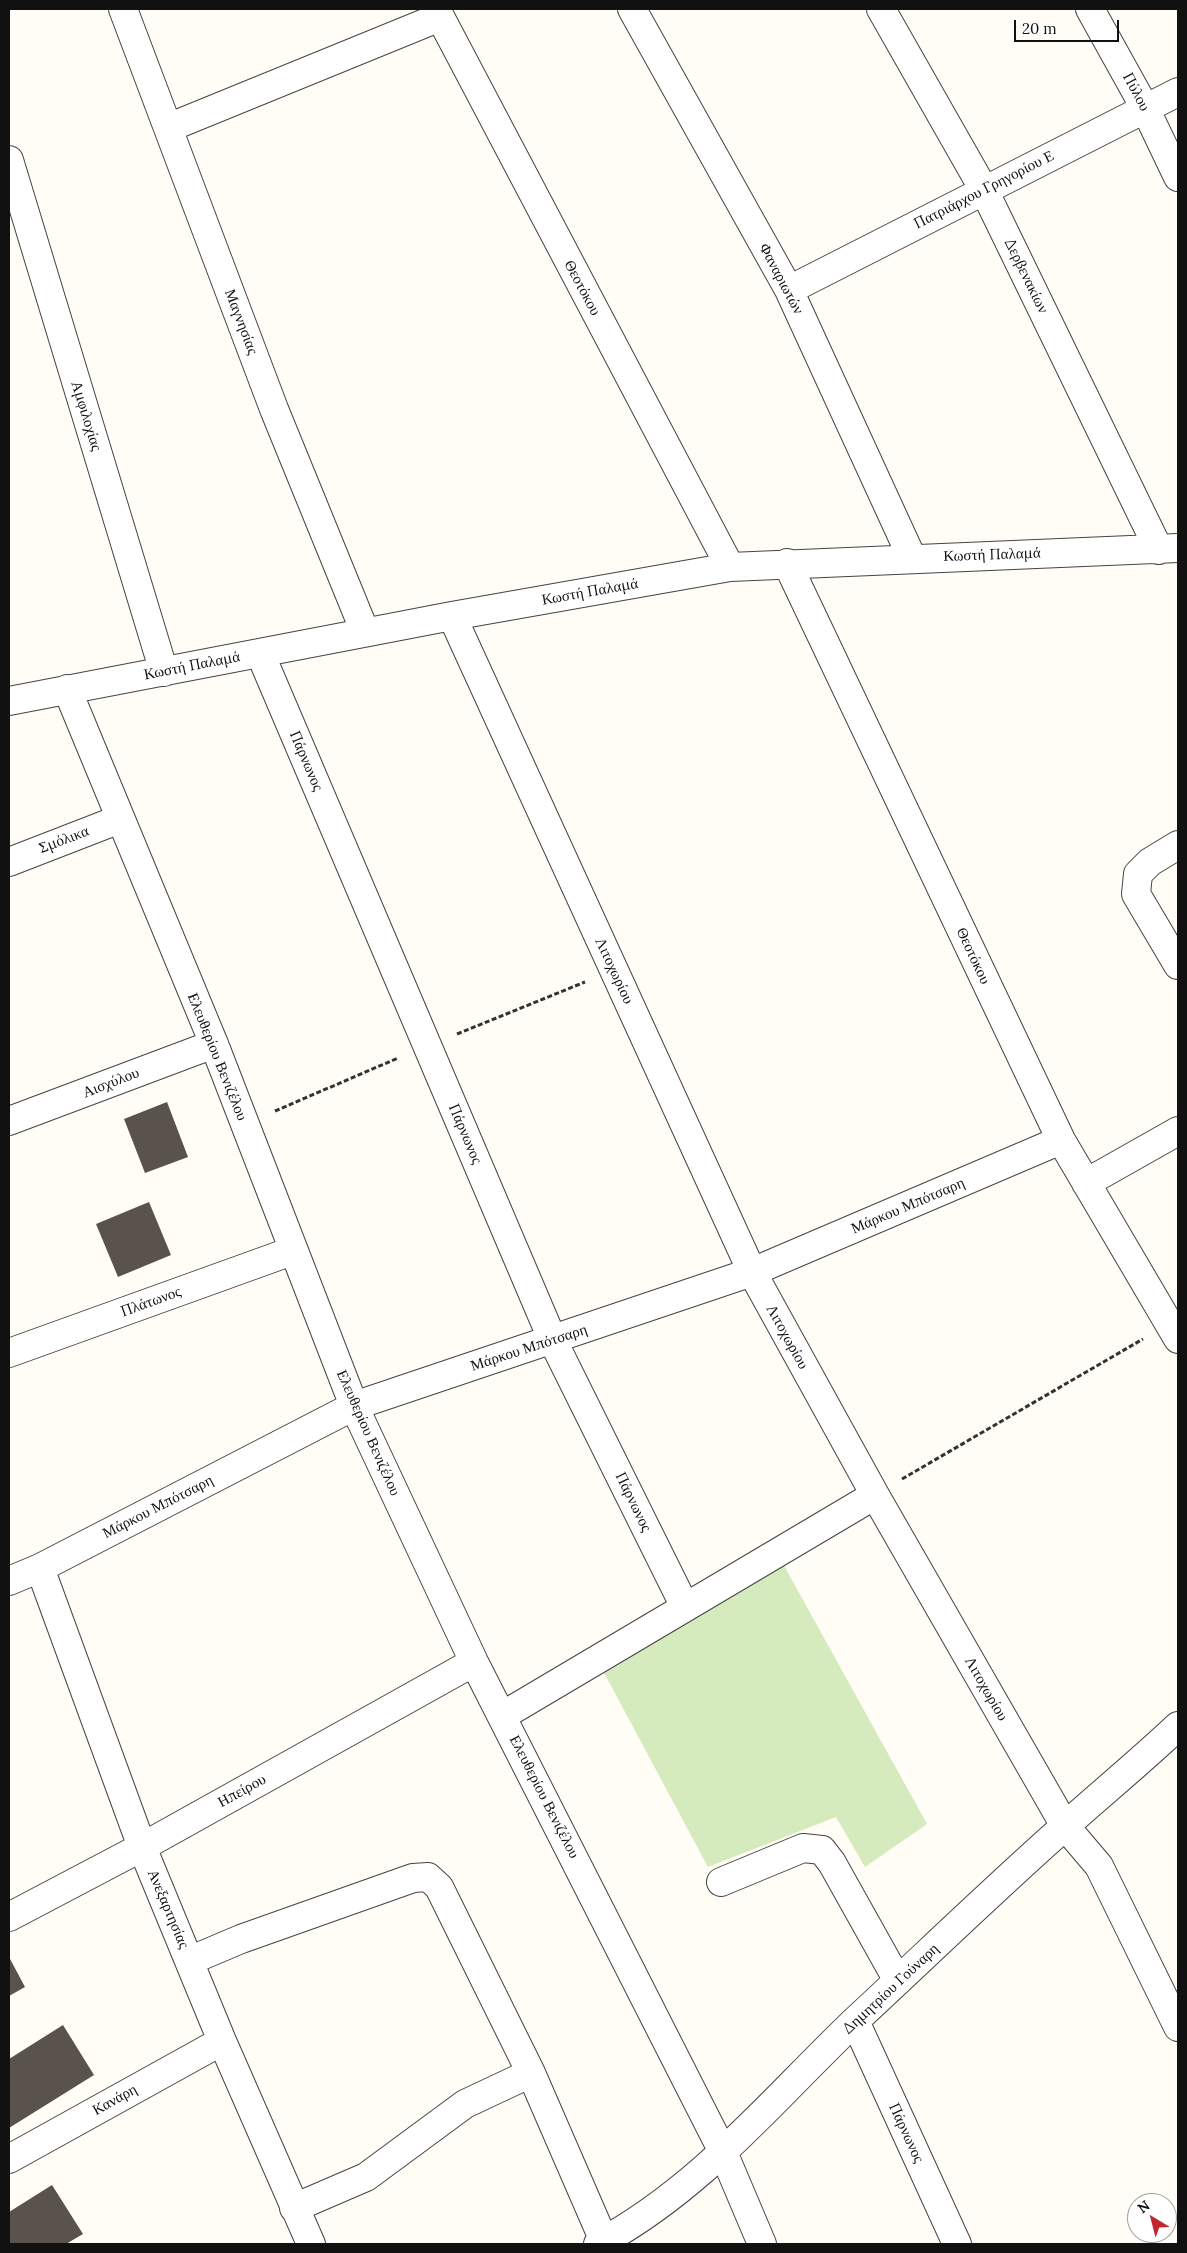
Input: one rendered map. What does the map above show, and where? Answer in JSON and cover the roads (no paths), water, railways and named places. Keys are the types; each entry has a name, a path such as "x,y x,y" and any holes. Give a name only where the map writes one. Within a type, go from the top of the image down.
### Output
{"street":[{"name":"Μαγνησίας","path":"123,9 274,409 365,632"},
{"name":"Φαναριωτών","path":"632,9 789,290 912,558"},
{"name":"Δερβενακίων","path":"882,9 984,190 1169,549"},
{"name":"Πύλου","path":"1090,9 1145,108 1178,177"},
{"path":"168,128 438,13"},
{"name":"Θεοτόκου","path":"438,13 730,567"},
{"name":"Πατριάρχου Γρηγορίου Ε","path":"789,290 1178,92"},
{"name":"Αμφιλοχίας","path":"9,160 164,672"},
{"name":"Κωστή Παλαμά","path":"9,701 365,632 730,567 787,563 1169,549"},
{"name":"Θεοτόκου","path":"787,563 1061,1140 1174,1331"},
{"name":"Λιτοχωρίου","path":"452,616 752,1272 875,1495 1064,1826 1099,1866 1178,2027"},
{"name":"Πάρνωνος","path":"260,653 553,1341 685,1607"},
{"name":"Ελευθερίου Βενιζέλου","path":"67,689 214,1044 292,1251 354,1406 474,1662 723,2152 762,2244"},
{"name":"Σμόλικα","path":"9,862 120,819"},
{"path":"1178,845 1150,862 1138,874 1136,894 1178,965"},
{"name":"Αισχύλου","path":"9,1121 214,1044"},
{"path":"1086,1183 1178,1131"},
{"name":"Μάρκου Μπότσαρη","path":"9,1582 40,1568 354,1406 553,1341 752,1272 1061,1140"},
{"name":"Πλάτωνος","path":"9,1353 292,1251"},
{"path":"502,1716 875,1495"},
{"name":"Ανεξαρτησίας","path":"40,1568 142,1847 222,2041 294,2208 304,2241"},
{"name":"Ηπείρου","path":"9,1917 142,1847 474,1662"},
{"name":"Δημητρίου Γούναρη","path":"601,2243 672,2197 723,2152 855,2021 1064,1826 1120,1780 1178,1726"},
{"path":"720,1882 803,1848 822,1850 832,1863 898,1981"},
{"path":"190,1961 241,1939 394,1884 413,1878 428,1877 439,1887 531,2073 601,2243"},
{"name":"Πάρνωνος","path":"855,2021 957,2244"},
{"name":"Κανάρη","path":"9,2159 222,2041"},
{"path":"294,2208 366,2177 465,2104 531,2073"}]}
